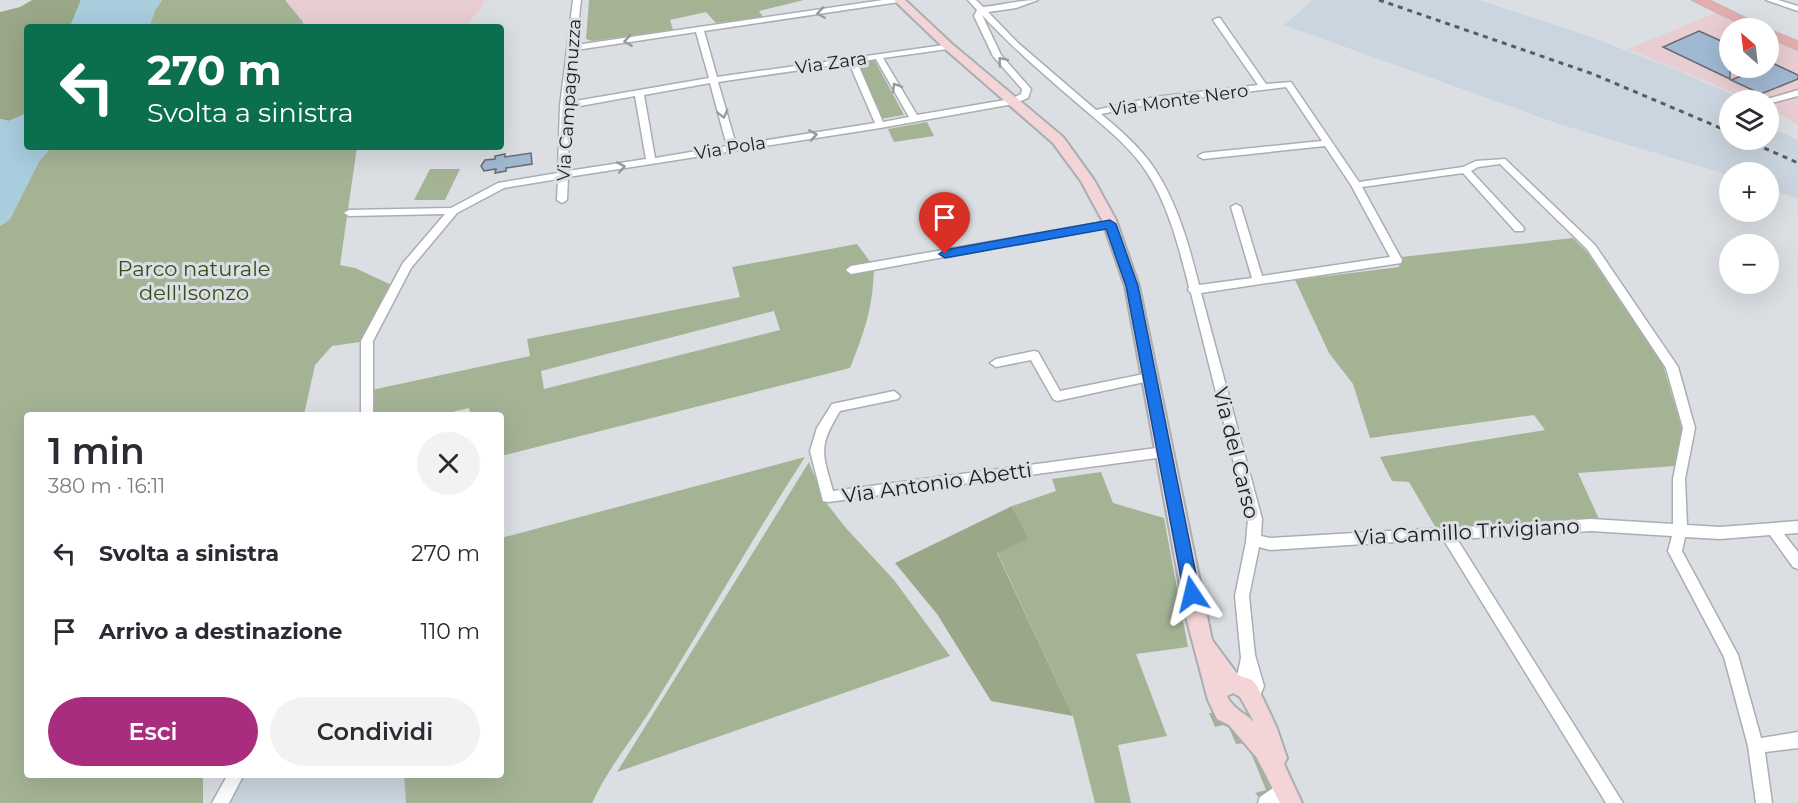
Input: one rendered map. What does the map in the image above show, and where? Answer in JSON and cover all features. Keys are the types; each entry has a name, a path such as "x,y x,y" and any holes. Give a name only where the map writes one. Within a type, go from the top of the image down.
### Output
{"main road":[{"path":"899,0 948,46 1058,140 1087,180 1110,224 1132,286 1195,613 1209,671 1239,693 1263,717 1286,790"},
{"path":"1698,0 1737,18"},
{"path":"1779,38 1798,46"},
{"path":"1236,718 1248,717 1239,693"},
{"path":"1239,693 1220,706 1224,712 1236,718 1258,743 1286,790"}],"street":[{"name":"Via Campagnuzza","path":"562,200 565,106 577,0"},
{"path":"572,48 899,0"},
{"name":"Via del Carso","path":"972,0 1015,45 1132,148 1149,168 1163,192 1183,243 1193,290 1255,519 1254,540 1242,586 1242,605 1248,655 1257,686 1239,693"},
{"path":"1014,101 1025,96 1027,89 998,56 980,25 978,16 981,10 1016,6 1034,0"},
{"path":"1770,0 1798,9"},
{"name":"Via Monte Nero","path":"1216,20 1264,87"},
{"path":"700,30 732,148"},
{"name":"Via Zara","path":"565,106 714,80 948,46"},
{"path":"878,56 915,119"},
{"path":"852,60 880,125"},
{"name":"Via Monte Nero","path":"1094,113 1155,100 1288,84 1356,185"},
{"path":"639,93 651,162"},
{"path":"1779,98 1798,93"},
{"name":"Via Pola","path":"367,412 367,341 407,266 453,211 501,185 563,177 1014,101"},
{"path":"1203,156 1328,143"},
{"path":"1193,290 1397,260 1356,185 1465,170 1476,164 1502,161 1591,247 1672,367 1689,428 1679,478 1680,531 1676,551 1731,655 1756,746 1764,803"},
{"path":"1465,170 1519,229"},
{"path":"1236,207 1258,281"},
{"name":"Via Pola","path":"349,213 453,211"},
{"path":"851,270 1110,224"},
{"path":"996,363 1034,355 1057,396 1149,377"},
{"name":"Via Antonio Abetti","path":"894,396 836,406 823,428 816,451 828,497 1164,452"},
{"name":"Via Camillo Trivigiano","path":"1254,540 1270,544 1591,525 1720,533 1798,526"},
{"path":"1773,529 1798,563"},
{"path":"1446,532 1615,803"},
{"path":"1756,746 1798,740"},
{"path":"220,803 234,778"},
{"path":"1266,803 1286,790"}],"shaded area":[{"path":"285,0 484,0 484,4 467,24 303,24"},
{"path":"1313,0 1479,0 1588,36 1722,90 1719,90 1719,150 1779,150 1779,131 1798,140 1798,199 1779,192 1779,162 1719,162 1719,172 1559,124 1284,25"},
{"path":"1717,12 1730,18 1719,18 1719,78 1779,78 1779,40 1798,49 1798,125 1779,114 1779,90 1727,90 1628,49"},
{"path":"234,778 404,778 406,803 220,803"}],"green space":[{"path":"32,0 81,0 71,24 24,24 24,114 9,121 0,119 0,12 20,7"},
{"path":"162,0 285,0 303,24 150,24 155,10"},
{"path":"589,0 804,0 759,11 763,17 716,23 706,12 670,20 673,30 592,41 586,39"},
{"path":"874,59 904,115 880,119 856,61"},
{"path":"927,122 934,136 894,142 888,129"},
{"name":"Parco naturale dell'Isonzo","path":"49,150 357,150 340,265 355,268 396,287 367,341 332,346 315,365 305,412 24,412 24,778 203,778 203,803 0,803 0,226 10,219 39,161"},
{"path":"430,169 460,169 445,200 414,200"},
{"path":"1573,238 1587,252 1663,365 1682,429 1675,466 1578,473 1599,519 1436,528 1409,482 1392,481 1380,457 1545,430 1534,415 1370,438 1353,384 1329,353 1295,280 1399,267 1401,257"},
{"path":"857,244 874,267 867,319 850,368 504,455 504,412 470,412 469,408 452,412 367,412 367,391 530,356 527,339 740,297 732,267","holes":["774,311 780,330 544,389 541,371"]},
{"path":"805,457 592,803 406,803 404,778 504,778 504,537"},
{"path":"809,462 824,500 845,527 894,580 950,656 617,772"},
{"path":"1101,472 1113,503 1164,518 1188,647 1136,654 1167,736 1118,745 1131,803 1095,803 1073,716 997,552 1029,539 1012,506 1056,491 1052,479"},
{"path":"1012,506 1029,539 997,553 1073,716 991,701 937,614 895,563"},
{"path":"1209,713 1213,713 1253,745 1273,788 1260,798 1255,793 1266,790 1247,743 1236,744 1229,728 1223,725 1215,727"}],"water":[{"path":"81,0 162,0 155,10 150,24 71,24"},
{"path":"24,114 24,150 49,150 39,161 10,219 0,226 0,119 9,121"}],"building":[{"path":"1699,31 1719,40 1719,74 1663,47"},
{"path":"1779,66 1798,75 1798,79 1771,90 1752,90 1731,80 1779,78"},
{"path":"531,153 532,164 506,168 506,171 495,173 496,169 484,171 481,166 485,160 495,159 495,156 505,154 505,157"}],"railway":[{"path":"1379,0 1593,74 1719,127"},
{"path":"1769,150 1798,163"}],"route":[{"path":"945,254 1110,224 1132,286 1192,594"}]}
